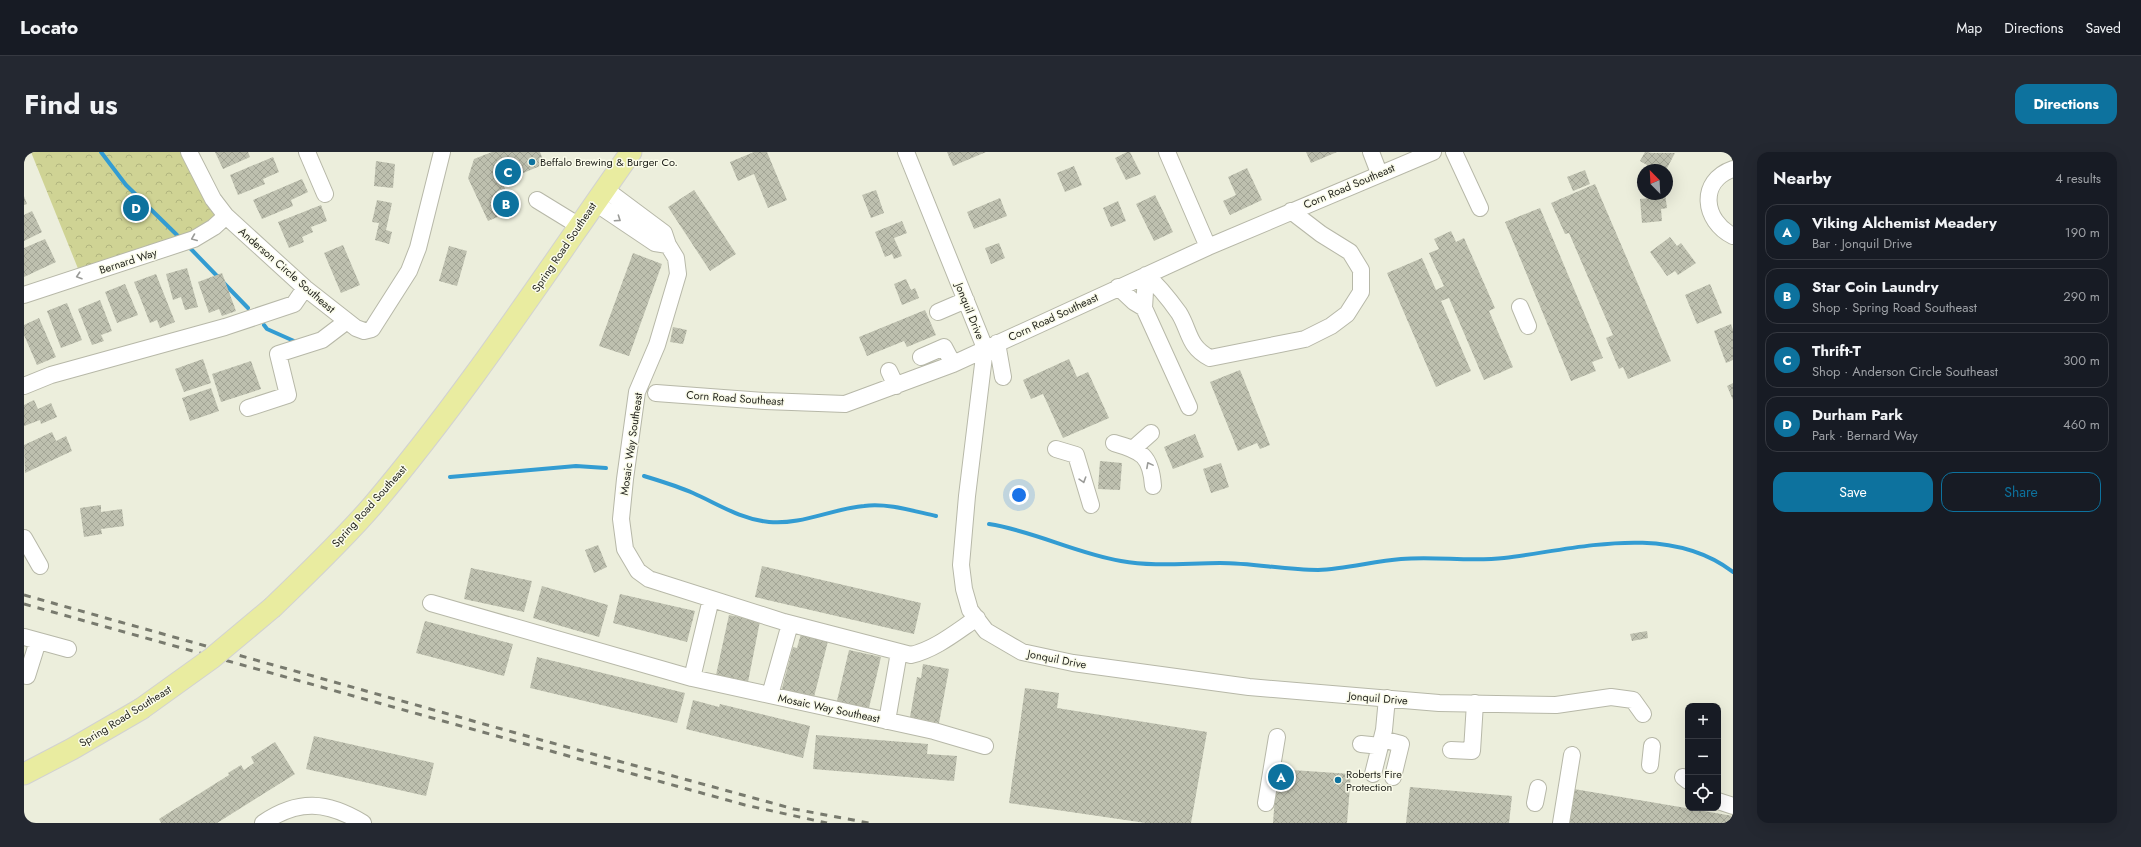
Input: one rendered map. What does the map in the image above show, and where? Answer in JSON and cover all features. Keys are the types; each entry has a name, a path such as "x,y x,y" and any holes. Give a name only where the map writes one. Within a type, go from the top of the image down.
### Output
{"main road":[{"name":"Spring Road Southeast","path":"24,774 72,749 141,709 212,658 273,607 372,507 419,449 505,334 631,152"}],"street":[{"name":"Anderson Circle Southeast","path":"189,152 213,199 226,216 305,288 347,322 364,331 372,329 397,293 409,271 418,248 442,152"},
{"path":"307,152 325,194"},
{"name":"Jonquil Drive","path":"906,152 966,300 991,346 961,565 964,589 970,610 986,631 1022,652 1073,663 1249,687 1475,703 1556,705 1611,697 1632,700 1643,714"},
{"path":"1167,152 1208,247"},
{"path":"1371,152 1379,173"},
{"name":"Corn Road Southeast","path":"656,393 765,401 845,404 953,364 1208,247 1379,173 1433,152"},
{"path":"1454,152 1480,208"},
{"path":"1733,169 1725,172 1711,187 1707,204 1713,219 1723,231 1733,236"},
{"name":"Mosaic Way Southeast","path":"600,195 664,233 668,245 676,258 678,274 657,345 636,392 624,479 621,519 626,549 638,571 649,579 790,624 911,655 923,652 977,618"},
{"path":"537,200 581,226"},
{"path":"1146,275 1157,284 1180,314 1199,352 1210,358 1305,339 1331,326 1347,314 1361,292 1361,270 1350,252 1321,234 1291,211"},
{"name":"Bernard Way","path":"24,295 194,239 214,227 226,216"},
{"path":"1146,275 1144,308 1188,407"},
{"path":"24,386 51,375 225,327 294,304 305,288"},
{"path":"1118,288 1134,302 1144,308"},
{"path":"938,312 966,300"},
{"path":"1520,307 1528,326"},
{"path":"248,408 288,395 278,354 322,340 347,322"},
{"path":"921,357 946,343 953,364"},
{"path":"991,346 1003,377"},
{"path":"889,371 896,386"},
{"path":"1134,448 1150,433"},
{"path":"1114,442 1134,448 1146,459 1152,470 1153,486"},
{"path":"1056,449 1076,455 1091,505"},
{"path":"24,538 40,566"},
{"path":"692,678 711,599"},
{"name":"Mosaic Way Southeast","path":"431,603 692,678 888,721 985,746"},
{"name":"Mosaic Way Southeast","path":"770,695 790,624"},
{"path":"27,676 31,639 68,649"},
{"name":"Mosaic Way Southeast","path":"888,721 899,652"},
{"path":"1373,774 1381,742 1388,698"},
{"path":"1451,750 1472,752 1475,703"},
{"path":"1266,803 1278,737"},
{"path":"1360,744 1381,742 1401,744 1393,777"},
{"path":"1650,765 1652,746"},
{"path":"1562,823 1572,755"},
{"path":"1721,802 1733,806"},
{"path":"263,823 272,816 299,806 318,805 345,813 362,823"}],"green space":[{"path":"31,152 189,152 226,216 214,227 81,276"}],"building":[{"path":"215,152 248,152 250,157 223,169"},
{"path":"492,152 540,152 545,164 506,180 503,184 514,210 488,221 468,178 474,159"},
{"path":"754,152 767,152 787,200 768,208 754,174 738,181 730,162"},
{"path":"947,152 986,152 953,166"},
{"path":"1130,152 1141,174 1126,180 1115,158"},
{"path":"1306,152 1337,152 1311,163"},
{"path":"1645,152 1675,153 1669,164 1645,164 1640,161"},
{"path":"273,157 279,172 263,179 265,184 238,195 230,175"},
{"path":"376,161 395,164 393,188 374,186"},
{"path":"1074,166 1082,185 1065,192 1057,173"},
{"path":"1247,168 1262,200 1230,215 1223,201 1236,195 1228,177"},
{"path":"1585,170 1590,184 1573,191 1567,177"},
{"path":"302,179 308,192 291,200 293,206 262,219 253,200"},
{"path":"1595,184 1671,361 1628,379 1623,367 1619,369 1606,338 1613,335 1569,233 1565,234 1551,203"},
{"path":"694,190 736,254 710,271 668,207"},
{"path":"876,190 884,213 871,218 862,195"},
{"path":"1155,195 1173,232 1154,241 1136,204"},
{"path":"24,196 27,204 24,205"},
{"path":"1000,198 1007,216 974,229 967,212"},
{"path":"377,200 392,203 386,230 392,232 389,244 375,240 379,223 372,222"},
{"path":"1640,200 1666,200 1667,208 1661,209 1662,221 1642,223"},
{"path":"1118,201 1126,221 1111,227 1103,208"},
{"path":"321,205 327,221 311,227 313,232 302,237 304,242 289,248 278,222"},
{"path":"1540,208 1603,358 1592,362 1596,371 1571,381 1505,222"},
{"path":"32,211 42,232 24,241 24,215"},
{"path":"902,221 907,233 894,238 902,256 894,259 892,254 885,257 875,232"},
{"path":"1451,231 1456,242 1464,238 1495,308 1489,311 1513,367 1484,380 1449,298 1441,301 1471,371 1436,387 1387,273 1422,258 1436,290 1444,286 1429,253 1439,249 1434,239"},
{"path":"1670,237 1677,246 1681,243 1696,263 1678,275 1675,271 1667,276 1650,252"},
{"path":"45,239 56,262 24,277 24,248"},
{"path":"999,243 1005,258 991,264 985,248"},
{"path":"343,245 360,285 341,293 324,253"},
{"path":"449,246 467,251 457,286 439,281"},
{"path":"633,253 662,264 629,356 599,346"},
{"path":"187,268 198,307 185,310 181,297 173,300 166,274"},
{"path":"222,273 236,311 222,316 219,309 209,313 198,282"},
{"path":"156,274 175,322 160,328 157,320 150,323 134,282"},
{"path":"906,279 911,290 915,288 919,298 902,305 894,284"},
{"path":"125,284 138,315 117,323 105,292"},
{"path":"1710,284 1722,313 1697,324 1685,295"},
{"path":"100,300 112,331 101,335 104,341 92,345 78,309"},
{"path":"67,303 82,340 61,348 47,311"},
{"path":"925,310 936,335 907,347 904,341 867,356 859,337"},
{"path":"39,318 56,357 37,365 24,335 24,325"},
{"path":"1731,324 1733,330 1733,360 1726,363 1714,331"},
{"path":"673,327 687,330 683,344 670,342"},
{"path":"203,359 211,383 184,392 175,369"},
{"path":"1069,359 1077,377 1088,372 1109,418 1063,438 1043,394 1031,399 1023,380"},
{"path":"251,361 261,389 221,402 212,374"},
{"path":"1240,370 1270,445 1260,449 1257,443 1238,451 1210,382"},
{"path":"1733,383 1733,400 1727,386"},
{"path":"211,388 219,411 190,421 182,398"},
{"path":"34,400 38,409 51,403 57,417 41,424 40,420 24,426 24,405"},
{"path":"52,432 56,441 66,436 72,451 25,473 24,445"},
{"path":"1195,434 1204,457 1173,469 1164,447"},
{"path":"1100,461 1122,463 1120,490 1098,489"},
{"path":"1221,463 1229,487 1211,493 1203,469"},
{"path":"101,505 101,512 122,509 124,526 101,529 102,534 84,537 80,508"},
{"path":"598,545 607,567 594,573 585,550"},
{"path":"762,566 921,603 914,634 755,597"},
{"path":"471,568 532,581 524,612 464,599"},
{"path":"542,586 608,605 599,637 533,618"},
{"path":"620,594 695,611 687,642 613,623"},
{"path":"729,615 760,621 748,682 716,675"},
{"path":"425,621 513,644 504,676 416,653"},
{"path":"1647,631 1648,638 1632,641 1630,634"},
{"path":"801,634 828,641 813,701 781,692 793,647 797,648"},
{"path":"849,650 881,657 868,712 836,705"},
{"path":"537,657 685,693 677,723 530,688"},
{"path":"923,664 949,669 939,723 910,717 917,677 921,678"},
{"path":"1025,688 1059,693 1057,708 1207,732 1191,823 1146,823 1009,803"},
{"path":"693,700 719,707 720,704 810,726 803,758 686,729"},
{"path":"816,735 928,744 927,754 957,756 954,781 813,769"},
{"path":"314,736 434,763 426,796 306,769"},
{"path":"275,742 295,774 217,823 161,823 159,819 229,775 228,773 241,765 244,770 254,763 251,757"},
{"path":"1277,769 1351,774 1347,823 1273,823"},
{"path":"1410,787 1512,796 1509,823 1406,823"},
{"path":"1574,789 1685,808 1685,811 1704,811 1733,816 1733,823 1568,823"}],"waterway":[{"path":"101,152 126,185 179,237"},
{"path":"190,248 248,308"},
{"path":"264,325 267,329 294,341"},
{"path":"450,477 576,466 606,468"},
{"path":"644,476 687,490 748,518 769,522 793,521 840,510 873,505 900,508 936,516"},
{"path":"989,524 1006,527 1087,553 1121,561 1145,564 1232,563 1318,570 1401,559 1491,559 1592,545 1651,543 1680,547 1708,557 1733,572"}],"railway":[{"path":"24,595 523,735 794,809 869,823"},
{"path":"24,604 745,805 827,823"}],"place":[{"name":"Beffalo Brewing & Burger Co.","path":"532,162"},
{"name":"Thrift-T","path":"508,172"},
{"name":"Star Coin Laundry","path":"506,204"},
{"name":"Durham Park","path":"136,208"},
{"name":"Viking Alchemist Meadery","path":"1281,777"},
{"name":"Roberts Fire Protection","path":"1338,780"}]}
